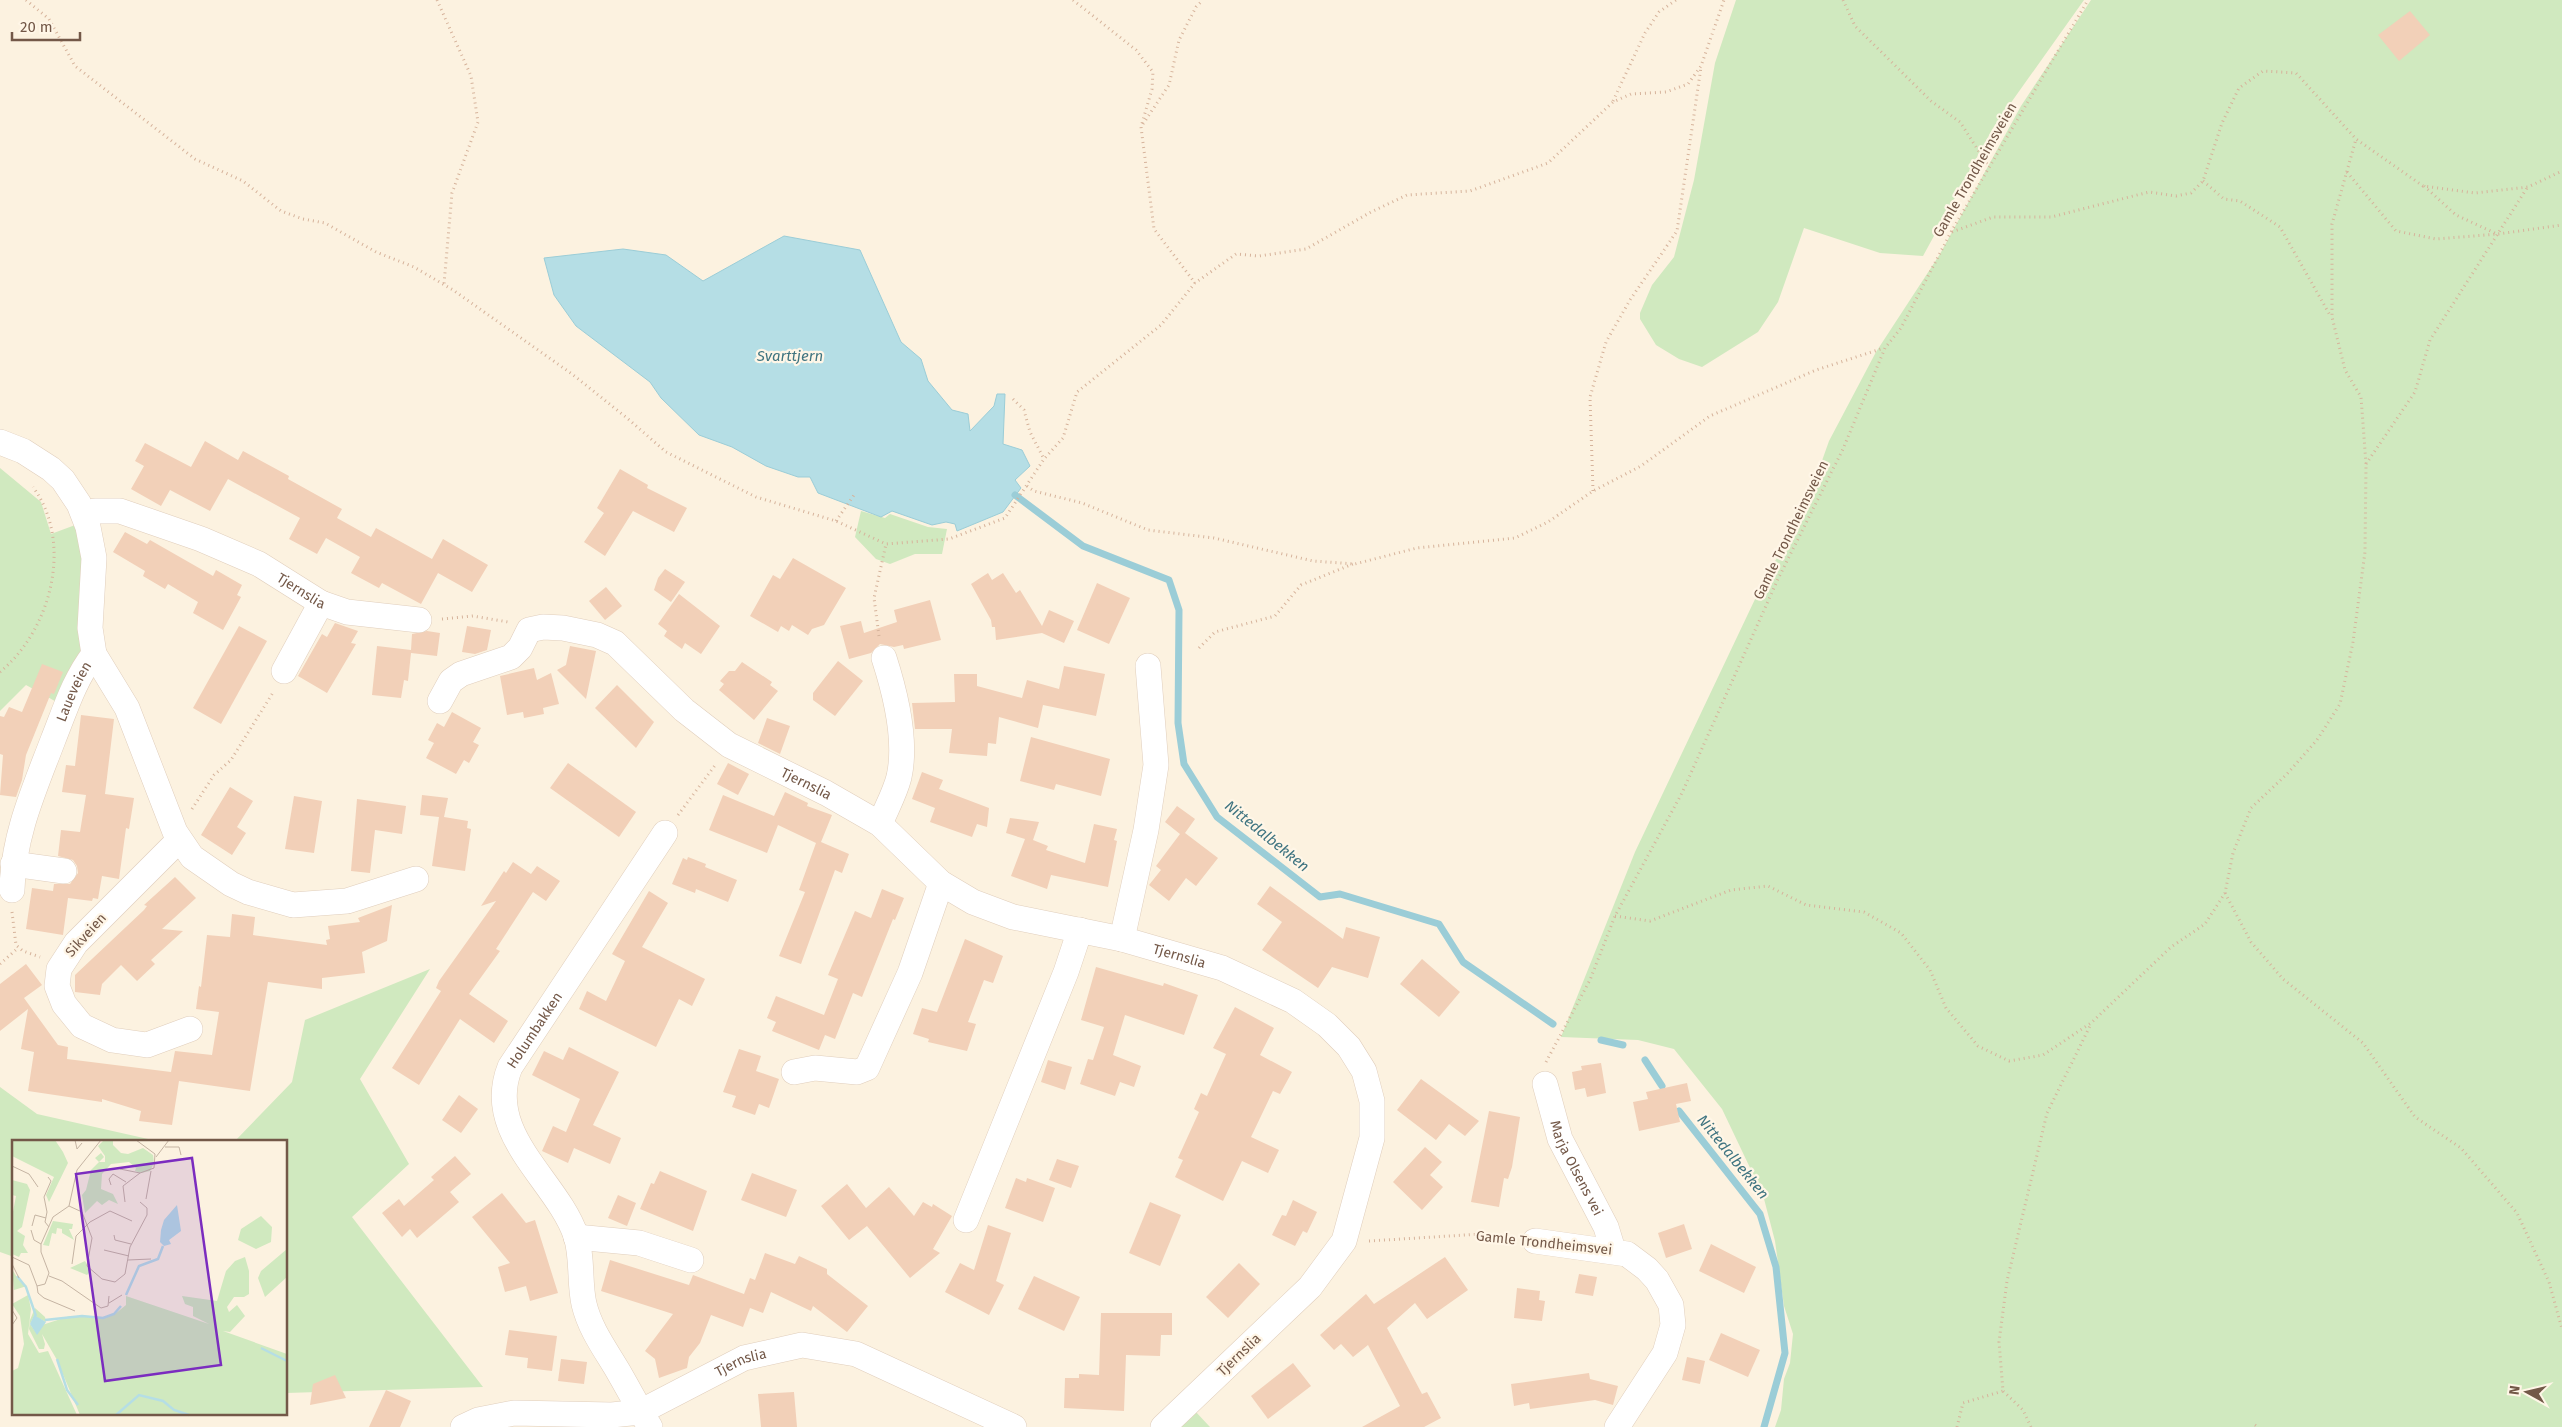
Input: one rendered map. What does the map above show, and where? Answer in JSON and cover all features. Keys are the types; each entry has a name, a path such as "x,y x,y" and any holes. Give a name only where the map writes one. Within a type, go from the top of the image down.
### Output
{"street":[{"name":"Laueveien","path":"0,442 23,451 51,469 73,492 84,513 94,558 90,628 94,654 72,691 24,812 13,864 12,890"},
{"name":"Tjernslia","path":"84,513 95,510 120,511 201,539 259,564 321,603 347,612 419,620"},
{"path":"284,671 321,603"},
{"name":"Tjernslia","path":"529,630 543,627 563,628 596,635 615,643 684,710 729,745 826,794 880,824 941,883 973,902 1013,917 1122,939 1222,968 1294,1001 1327,1024 1348,1047 1364,1071 1372,1101 1372,1138 1344,1242 1310,1288 1163,1427"},
{"path":"440,701 451,681 461,674 512,657 520,648 529,630"},
{"path":"94,654 127,708 177,836 192,857 231,884 248,892 293,905 348,901 416,879"},
{"path":"880,824 899,778 901,753 894,689 884,658"},
{"path":"1122,939 1146,830 1156,765 1148,666"},
{"name":"Holumbakken","path":"645,1419 590,1323 584,1303 576,1237 561,1207 520,1147 506,1111 504,1081 515,1059 665,833"},
{"name":"Sikveien","path":"177,836 76,943 59,969 57,986 64,1004 82,1026 112,1040 147,1045 190,1029"},
{"path":"13,864 64,871"},
{"path":"794,1072 815,1068 857,1072 867,1068 910,973 941,883"},
{"path":"966,1220 1066,972 1080,930"},
{"name":"Marja Olsens vei","path":"1546,1084 1560,1138 1606,1227 1613,1250"},
{"path":"576,1237 639,1243 691,1260"},
{"name":"Gamle Trondheimsvei","path":"1535,1241 1613,1250 1627,1254 1638,1261 1657,1280 1671,1304 1673,1325 1665,1353 1617,1427"},
{"name":"Tjernslia","path":"463,1427 478,1420 514,1413 612,1415 645,1419 744,1358 802,1345 856,1354 1014,1427"}],"path":[{"path":"26,0 49,19 76,66 195,159 243,181 281,211 303,220 325,223 376,252 414,267 444,284 572,374 628,418 666,452 756,497 836,521 886,544 949,539 1005,518 1044,458 1062,438 1077,392 1161,325 1196,284 1236,254 1258,256 1306,249 1371,212 1408,195 1470,190 1548,163 1613,102 1631,94 1666,92 1688,84 1701,66"},
{"path":"437,0 471,76 478,122 452,193 444,284"},
{"path":"1073,0 1136,50 1153,72 1152,89 1141,127 1154,229 1196,284"},
{"path":"1141,127 1169,85 1179,40 1196,7 1203,0"},
{"path":"1613,102 1645,33 1659,12 1676,0"},
{"path":"1592,490 1590,397 1606,342 1630,300 1677,231 1701,66 1724,0"},
{"path":"1843,0 1855,26 1931,101 1960,122 1989,167"},
{"name":"Gamle Trondheimsveien","path":"1546,1084 1545,1065 1590,980 1615,916 1682,793 1778,580 1844,449 1885,348 1901,328 1951,232 2088,0"},
{"path":"1951,232 1993,217 2051,217 2149,192 2176,196 2191,194 2203,181 2222,123 2239,88 2263,71 2296,73 2356,139 2423,186 2456,214 2498,234"},
{"path":"1615,916 1650,921 1731,890 1768,886 1806,905 1864,912 1902,933 1930,970 1946,1008 1978,1046 2009,1061 2043,1055 2091,1023 2171,946 2205,924 2225,893 2232,853 2251,808 2317,740 2340,704 2353,642 2365,552 2366,464 2361,396 2345,370 2332,317 2332,224 2356,139"},
{"path":"2423,186 2475,193 2528,187 2562,171"},
{"path":"2346,172 2396,231 2436,239 2498,234 2562,225"},
{"path":"2203,181 2224,199 2240,201 2280,227 2332,317"},
{"path":"2366,464 2415,392 2430,340 2528,187"},
{"path":"1199,648 1215,632 1275,616 1301,585 1354,564 1417,548 1514,538 1548,522 1592,490 1641,466 1710,416 1816,370 1885,348"},
{"path":"1013,399 1024,410 1030,432 1044,458"},
{"path":"0,672 12,663 30,640 45,606 51,582 54,547 50,518 42,499 27,481"},
{"path":"1027,486 1034,491 1082,503 1148,530 1214,538 1313,561 1354,564"},
{"path":"836,521 854,494"},
{"path":"884,658 875,620 874,598 886,544"},
{"path":"419,620 453,619 473,616 509,622 529,630"},
{"path":"177,836 181,826 214,775 231,760 284,671"},
{"path":"665,833 729,745"},
{"path":"12,890 13,935 18,948 29,954"},
{"path":"2225,893 2251,942 2283,979 2363,1043 2415,1117 2460,1148 2517,1213 2549,1282 2562,1329"},
{"path":"0,964 18,948"},
{"path":"2031,1427 2023,1410 2003,1390 1999,1342 2007,1280 2047,1113 2091,1023"},
{"name":"Gamle Trondheimsvei","path":"1344,1242 1481,1234 1535,1241"},
{"path":"1957,1427 1962,1403 2003,1390"}],"green space":[{"path":"1736,0 2084,0 1993,128 1923,256 1880,253 1804,228 1778,302 1758,332 1702,367 1679,359 1656,345 1640,319 1640,313 1652,285 1674,257 1694,180 1715,63"},
{"path":"2091,0 2562,0 2562,1427 1775,1427 1781,1410 1784,1379 1790,1363 1793,1334 1784,1306 1775,1241 1763,1195 1722,1109 1674,1049 1638,1040 1561,1037 1635,852 1766,576 1802,517 1829,441 1876,352 1940,254 2021,106"},
{"path":"0,468 41,502 51,534 86,521 86,640 62,705 26,685 0,711"},
{"path":"861,511 885,518 890,514 928,527 947,529 942,554 915,554 890,564 876,559 855,537"},
{"path":"430,969 360,1079 409,1164 352,1217 483,1387 288,1393 288,1140 236,1140 292,1082 305,1020"},
{"path":"0,1087 37,1114 153,1140 12,1140 12,1256 0,1252"},
{"path":"1195,1411 1210,1427 1178,1427"}],"water":[{"name":"Svarttjern","path":"784,236 860,250 901,342 921,359 928,381 952,410 968,414 970,431 994,406 997,394 1005,394 1003,444 1022,450 1030,466 1015,480 1021,488 1003,512 957,531 955,524 946,522 932,525 892,511 881,517 818,493 810,477 798,477 766,466 732,447 699,435 661,398 650,382 576,326 554,295 544,258 623,249 666,255 703,281"}],"building":[{"path":"2410,11 2430,35 2399,61 2378,35"},
{"path":"205,441 238,460 243,451 289,476 288,479 342,509 337,518 371,537 376,528 432,559 443,539 488,565 472,592 438,573 421,604 382,583 379,588 351,573 360,557 326,538 317,554 289,539 300,518 228,479 210,511 170,490 161,506 131,489 144,466 135,461 145,443 191,467"},
{"path":"620,469 648,485 647,488 687,508 674,532 633,511 605,556 584,542 604,513 597,508"},
{"path":"125,532 147,544 150,540 213,576 216,570 242,585 237,595 241,597 223,630 193,613 198,602 168,584 165,589 143,576 145,571 113,552"},
{"path":"793,558 846,588 824,625 812,629 808,635 792,625 789,631 781,626 778,632 750,616 773,575 780,579"},
{"path":"665,569 685,582 671,602 654,590 658,578"},
{"path":"988,573 992,580 1003,573 1016,593 1020,590 1042,626 1049,610 1074,621 1064,643 1042,633 996,640 995,627 992,627 991,620 971,584"},
{"path":"1097,583 1130,598 1109,644 1077,630"},
{"path":"606,587 622,606 605,620 589,601"},
{"path":"679,594 720,626 701,654 685,643 682,649 664,636 667,631 658,624"},
{"path":"930,600 941,640 904,649 903,645 894,647 880,644 871,653 849,659 840,626 861,621 864,633 897,622 894,610"},
{"path":"335,623 358,631 351,643 356,644 327,693 298,676 322,634 327,637"},
{"path":"239,626 267,641 221,724 193,708"},
{"path":"467,626 491,630 487,650 475,654 462,652"},
{"path":"427,631 440,633 437,656 411,653 408,681 404,680 401,698 372,695 377,646 411,650 412,634"},
{"path":"570,646 596,651 586,699 557,670 566,665"},
{"path":"838,661 863,681 835,716 813,700 813,693"},
{"path":"742,662 772,682 770,685 778,691 754,720 719,690 724,684 720,681 729,671 735,671"},
{"path":"42,664 63,672 54,694 51,693 26,755 22,780 16,797 0,795 3,755 0,754 0,716 4,717 9,707 22,712"},
{"path":"1064,666 1105,674 1096,716 1043,705 1038,728 999,717 996,744 988,743 987,756 949,753 952,729 915,729 912,703 955,702 954,674 977,674 977,686 1022,698 1027,680 1059,689"},
{"path":"534,668 537,680 551,673 559,704 543,708 544,714 524,718 523,712 507,715 500,676"},
{"path":"617,685 654,722 636,748 595,708"},
{"path":"452,712 481,728 473,742 479,745 469,763 464,760 456,774 426,758 434,743 428,740 437,723 444,727"},
{"path":"81,715 114,719 105,794 134,798 129,829 126,828 119,879 102,876 98,899 93,898 92,901 68,898 63,935 26,929 32,888 53,891 54,884 70,884 78,873 77,866 73,860 58,856 61,830 80,832 86,795 62,792 66,765 75,766"},
{"path":"767,718 790,726 780,754 758,743"},
{"path":"1031,737 1110,759 1101,796 1056,784 1054,790 1020,781"},
{"path":"568,763 636,812 619,837 550,788"},
{"path":"728,763 749,774 738,795 717,784"},
{"path":"922,772 943,780 939,789 989,808 987,827 977,824 972,837 930,822 935,808 912,799"},
{"path":"230,787 253,801 237,827 246,833 232,855 201,835"},
{"path":"785,792 808,803 807,806 832,815 821,842 849,854 842,873 835,870 801,964 779,956 805,892 799,890 816,843 778,825 767,853 709,830 723,795 774,816"},
{"path":"422,795 448,798 444,817 468,821 467,828 471,829 465,871 432,866 439,817 420,815"},
{"path":"294,796 322,801 314,853 285,849"},
{"path":"357,799 406,806 402,834 375,830 370,873 351,871"},
{"path":"1177,806 1195,819 1185,833 1218,858 1196,886 1186,878 1169,901 1149,885 1161,870 1156,866 1180,834 1165,822"},
{"path":"1010,818 1039,822 1033,840 1048,846 1046,850 1085,863 1094,824 1117,829 1114,840 1117,841 1108,887 1051,875 1047,889 1011,876 1025,839 1006,833"},
{"path":"688,857 706,864 705,867 737,880 728,902 696,889 695,893 672,884 683,858 687,860"},
{"path":"513,862 531,874 537,866 560,881 546,901 533,892 496,949 500,951 469,994 508,1021 494,1043 460,1019 419,1085 392,1068 441,991 436,988 439,981 496,901 481,906 504,871 506,873"},
{"path":"175,877 196,898 162,929 183,931 151,960 155,964 137,981 121,965 102,984 100,995 75,992 75,975 144,910 147,906 144,905"},
{"path":"1270,886 1343,939 1346,927 1380,937 1368,978 1332,967 1318,988 1262,950 1282,922 1257,904"},
{"path":"882,889 904,898 895,920 893,919 862,997 853,993 835,1039 825,1035 819,1050 772,1031 776,1022 767,1018 776,996 824,1015 838,979 828,975 855,911 871,918"},
{"path":"649,891 668,903 642,947 705,979 692,1006 679,999 656,1047 579,1009 587,991 606,1001 625,961 612,954"},
{"path":"392,905 387,941 362,952 365,973 322,978 322,989 268,982 250,1091 179,1081 172,1125 139,1121 141,1111 102,1099 102,1102 28,1091 34,1052 21,1049 28,1009 0,1031 0,984 26,964 42,985 24,998 58,1045 68,1047 67,1059 171,1072 175,1051 212,1055 219,1012 196,1009 199,986 201,987 207,935 230,937 232,914 255,917 253,935 327,945 326,940 330,939 328,926 360,922 358,918"},
{"path":"965,939 1003,956 993,983 984,980 968,1022 976,1024 967,1051 928,1042 929,1039 913,1034 922,1008 937,1012"},
{"path":"1422,959 1460,992 1439,1017 1400,984"},
{"path":"1096,967 1163,986 1164,983 1198,995 1184,1035 1125,1015 1113,1055 1141,1066 1134,1087 1120,1082 1115,1096 1080,1084 1088,1059 1093,1060 1104,1027 1081,1020"},
{"path":"1235,1007 1274,1028 1260,1055 1292,1072 1280,1094 1273,1091 1251,1137 1279,1150 1268,1173 1242,1161 1223,1201 1175,1177 1183,1160 1178,1158 1199,1112 1194,1109 1201,1093 1207,1096 1226,1054 1213,1048"},
{"path":"569,1047 619,1072 593,1125 621,1138 610,1164 574,1148 568,1163 542,1151 553,1126 566,1132 580,1099 532,1075 544,1051 563,1060"},
{"path":"739,1049 761,1056 756,1071 779,1079 769,1108 759,1104 755,1115 732,1107 736,1096 723,1092"},
{"path":"1048,1060 1072,1067 1065,1090 1041,1082"},
{"path":"1601,1063 1606,1093 1587,1097 1585,1088 1575,1090 1572,1072 1582,1070 1581,1066"},
{"path":"1421,1079 1479,1121 1465,1136 1449,1124 1436,1140 1397,1110"},
{"path":"1687,1083 1691,1101 1676,1104 1680,1122 1639,1131 1633,1102 1648,1099 1646,1092"},
{"path":"459,1095 478,1109 461,1133 442,1120"},
{"path":"1489,1111 1520,1117 1512,1167 1508,1179 1504,1178 1499,1207 1471,1202"},
{"path":"1425,1147 1442,1162 1430,1175 1443,1187 1422,1210 1393,1182"},
{"path":"455,1156 471,1174 450,1192 459,1202 417,1238 410,1229 402,1237 382,1213 399,1199 404,1206 434,1180 431,1177"},
{"path":"1057,1159 1079,1166 1071,1188 1049,1180"},
{"path":"660,1171 707,1191 693,1231 640,1209 651,1183 654,1184"},
{"path":"752,1173 797,1190 786,1217 741,1200"},
{"path":"1016,1178 1026,1182 1027,1178 1055,1188 1043,1222 1005,1208"},
{"path":"847,1184 866,1208 889,1187 914,1216 923,1202 932,1207 933,1204 952,1216 933,1249 940,1253 910,1278 867,1226 849,1240 821,1206"},
{"path":"502,1193 526,1223 535,1220 558,1293 530,1301 526,1286 505,1292 498,1267 510,1263 472,1217"},
{"path":"618,1195 636,1203 627,1226 608,1218"},
{"path":"1293,1200 1317,1212 1307,1233 1303,1231 1295,1246 1272,1235 1282,1215 1286,1216"},
{"path":"1150,1202 1181,1215 1160,1266 1129,1253"},
{"path":"1684,1224 1692,1249 1666,1258 1658,1233"},
{"path":"988,1225 1011,1233 996,1281 1004,1285 989,1315 945,1292 960,1263 974,1270"},
{"path":"1711,1244 1756,1267 1744,1293 1699,1271"},
{"path":"765,1253 795,1264 799,1256 827,1269 827,1274 868,1306 847,1332 813,1306 811,1311 771,1292 763,1313 750,1308 743,1327 711,1315 700,1343 689,1357 687,1368 659,1378 655,1359 645,1351 673,1314 601,1291 610,1260 689,1285 693,1275 744,1294 750,1278 755,1280"},
{"path":"1445,1257 1468,1290 1427,1319 1415,1303 1387,1328 1422,1394 1427,1392 1441,1418 1424,1427 1362,1427 1400,1406 1368,1345 1353,1357 1341,1344 1334,1350 1320,1335 1366,1294 1374,1304"},
{"path":"1239,1263 1260,1284 1228,1318 1206,1297"},
{"path":"1579,1274 1597,1277 1593,1296 1575,1293"},
{"path":"1034,1276 1080,1297 1064,1331 1018,1309"},
{"path":"1517,1288 1540,1291 1539,1300 1545,1301 1542,1321 1514,1318"},
{"path":"1101,1313 1172,1313 1172,1335 1161,1335 1160,1356 1126,1355 1124,1411 1064,1408 1065,1378 1079,1378 1079,1374 1099,1375"},
{"path":"509,1330 557,1336 552,1371 527,1368 528,1358 505,1355"},
{"path":"1721,1333 1760,1350 1748,1377 1709,1360"},
{"path":"1687,1357 1705,1361 1700,1384 1682,1380"},
{"path":"561,1359 587,1362 584,1384 558,1381"},
{"path":"1293,1363 1311,1386 1268,1419 1251,1396"},
{"path":"1589,1373 1590,1379 1618,1386 1613,1405 1595,1400 1530,1409 1529,1403 1514,1406 1511,1384"},
{"path":"335,1375 346,1398 310,1405 313,1384"},
{"path":"386,1390 411,1401 400,1427 369,1427"},
{"path":"794,1392 797,1427 761,1427 758,1394"}],"waterway":[{"name":"Nittedalbekken","path":"1015,495 1083,546 1169,580 1179,610 1178,723 1184,764 1217,817 1320,897 1340,894 1439,924 1463,962 1553,1024"},
{"name":"Nittedalbekken","path":"1601,1040 1623,1045"},
{"path":"1645,1060 1662,1086"},
{"name":"Nittedalbekken","path":"1679,1111 1760,1214 1776,1267 1785,1353 1764,1427"}]}
